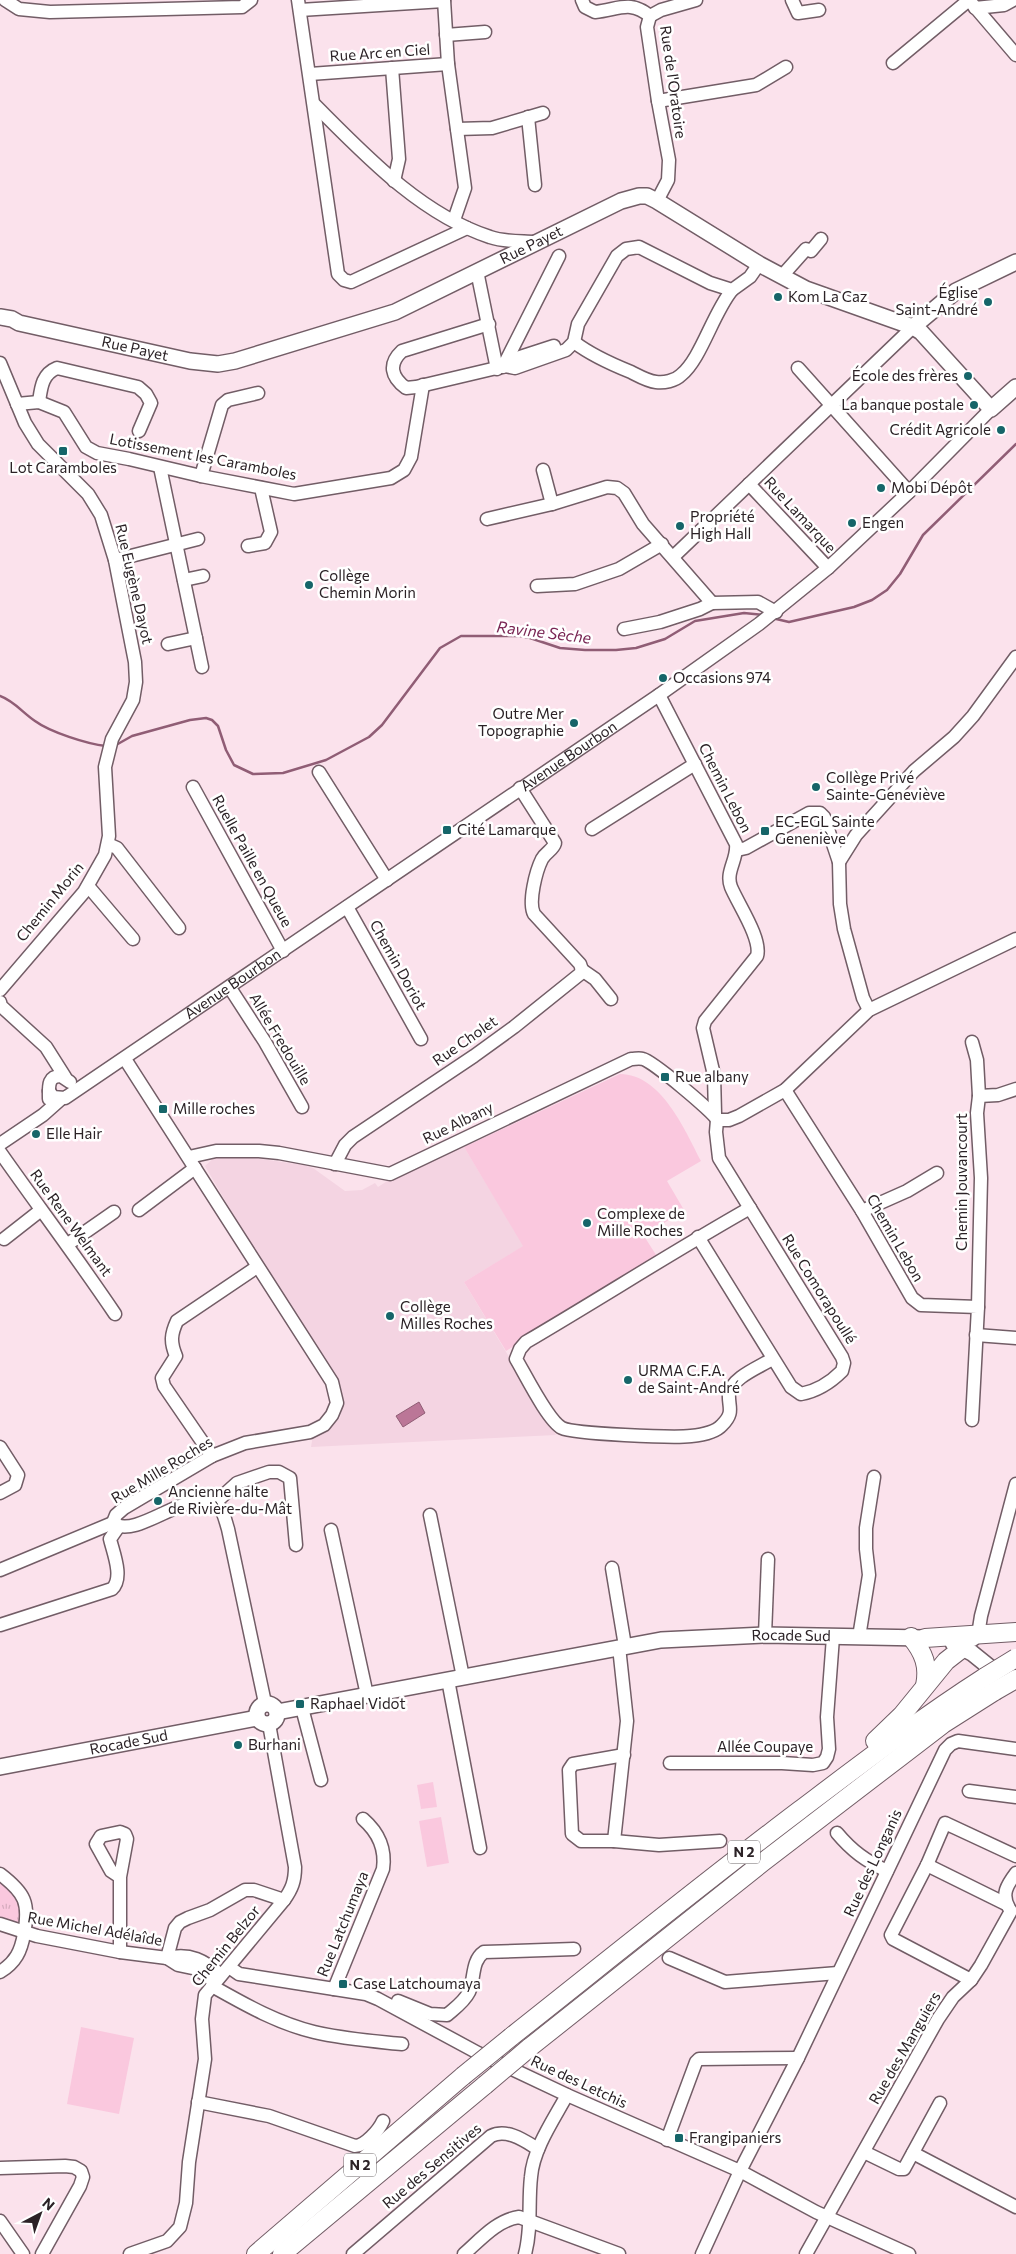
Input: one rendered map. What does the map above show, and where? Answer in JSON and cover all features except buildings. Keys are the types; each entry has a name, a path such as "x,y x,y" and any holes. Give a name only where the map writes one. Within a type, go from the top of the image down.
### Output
{"highway":[{"path":"925,1686 926,1664 918,1638 978,1636 1016,1632"},
{"path":"713,1876 882,1735 902,1716 946,1661 964,1647"},
{"name":"N 2","path":"282,2254 529,2048 763,1862 943,1724 990,1684 1016,1658"},
{"name":"N 2","path":"256,2254 463,2076 713,1876 920,1721 990,1684 1016,1679"}],"main road":[{"name":"Rue Payet","path":"0,317 12,319 19,323 190,361 218,364 271,350 395,312 477,270 621,202 639,196 647,196 782,276 824,296 913,327 927,337 991,409"},
{"path":"913,327 956,291 1016,262"},
{"name":"Rue Payet","path":"0,326 19,323"},
{"name":"Avenue Bourbon","path":"991,409 1016,387"},
{"name":"Rocade Sud","path":"0,1767 622,1646 687,1637 918,1638 964,1647"},
{"path":"964,1647 1016,1688"}],"street":[{"path":"5,0 19,9 50,12 242,7 251,0"},
{"name":"Rue Arc en Ciel","path":"310,74 448,64 444,0 299,5 338,274 344,280 351,282 467,228"},
{"name":"Rue de l'Oratoire","path":"582,0 585,6 595,12 629,3 637,4 650,16 647,27 670,172 658,201"},
{"path":"650,16 655,12 696,0"},
{"path":"792,0 798,13 819,10"},
{"path":"893,63 971,2 1004,5 1012,0"},
{"path":"971,2 1016,55"},
{"path":"446,35 486,32"},
{"path":"448,64 465,188 454,220"},
{"path":"658,101 756,85 786,67"},
{"path":"392,68 399,159 394,181"},
{"path":"315,105 380,171 454,220 467,228 492,238 535,242"},
{"path":"457,129 492,128 543,112"},
{"path":"528,117 535,185"},
{"path":"782,276 806,249 811,250 821,239"},
{"path":"489,324 413,346 399,353 392,365 394,376 406,388 502,367 515,368 566,350 574,342 578,324 617,256 626,249 639,247 651,251 710,283 732,290"},
{"path":"502,367 559,256"},
{"path":"502,367 511,360 528,354 563,342 574,342 604,360 649,380 657,382 672,380 679,377 690,365 719,310 732,290 750,277 759,264"},
{"path":"477,270 489,324 502,367"},
{"path":"673,556 913,327"},
{"path":"516,342 520,350 528,354"},
{"name":"Rue Eugène Dayot","path":"0,363 17,404 38,444 88,494 97,508 115,560 136,662 135,692 112,739 105,767"},
{"path":"39,402 45,376 57,368 138,387 146,394 150,403 138,431"},
{"path":"798,368 908,492"},
{"name":"Lotissement les Caramboles","path":"17,404 39,402 64,412 86,447 97,453 294,494 391,478 404,470 411,457 423,385"},
{"path":"201,476 222,405 228,400 258,393"},
{"name":"Avenue Bourbon","path":"0,1144 45,1113 64,1086 86,1083 125,1059 659,695 771,616 828,568 991,409"},
{"path":"160,467 202,667"},
{"path":"543,470 552,504"},
{"name":"Rue Lamarque","path":"749,484 828,568"},
{"path":"487,519 552,504 607,487 617,488 624,493 643,524 712,602"},
{"path":"248,546 265,543 271,532 261,488"},
{"path":"115,560 198,539"},
{"path":"537,586 566,585 584,581 627,565 662,544"},
{"path":"184,580 203,576"},
{"path":"624,629 660,622 700,609 712,602 758,602 771,616"},
{"path":"168,644 196,638"},
{"path":"835,849 846,844 856,835 914,770 954,737 973,716 1016,657"},
{"name":"Chemin Lebon","path":"659,695 736,844 737,850 730,872 730,884 758,944 758,951 750,965 705,1021 703,1028 714,1075 716,1117"},
{"path":"592,829 694,764"},
{"name":"Chemin Morin","path":"0,990 88,886 105,855 110,822 105,767"},
{"path":"319,772 387,880"},
{"name":"Ruelle Paille en Queue","path":"193,787 283,951"},
{"path":"520,788 555,843 541,861 530,901 531,908 534,914 580,964 582,970 595,978 611,999"},
{"path":"737,850 746,848 814,812 820,813 824,817 841,872 840,904 844,930 863,998 869,1010"},
{"path":"839,862 856,835"},
{"path":"108,844 117,848 179,928"},
{"path":"88,886 133,939"},
{"name":"Chemin Doriot","path":"347,907 421,1039"},
{"path":"716,1117 729,1120 786,1090 869,1010 1016,938"},
{"name":"Rue Cholet","path":"335,1164 345,1144 353,1137 514,1027 580,974 582,970"},
{"name":"Allée Fredouille","path":"230,988 265,1042 302,1107"},
{"path":"0,1002 53,1056 64,1086 54,1097 49,1091 45,1113"},
{"path":"972,1042 977,1060 979,1096"},
{"name":"Rue Mille Roches","path":"125,1059 189,1157 256,1267 332,1382 337,1403 332,1415 324,1425 310,1432 245,1443 212,1456 124,1508 116,1515 117,1524 136,1524 202,1499 216,1502"},
{"name":"Rue Albany","path":"189,1157 216,1151 259,1151 390,1174 631,1059 643,1059 654,1065 702,1103 716,1117"},
{"name":"Chemin Jouvancourt","path":"978,1307 981,1178 977,1113 979,1096 998,1095 1016,1089"},
{"name":"Chemin Lebon","path":"786,1090 862,1211 908,1293 916,1303 978,1307"},
{"path":"702,1103 715,1092"},
{"name":"Rue Comorapoullé","path":"698,1238 791,1387 801,1394 825,1385 844,1368 842,1357 718,1156 716,1117"},
{"name":"Rue Rene Welmant","path":"0,1152 41,1210 68,1244 115,1314"},
{"path":"139,1210 195,1168"},
{"path":"862,1211 906,1191 937,1173"},
{"path":"750,1208 526,1342 520,1349 516,1359 549,1416 562,1428 585,1432 690,1436 711,1433 722,1426 732,1410 729,1393 735,1382 772,1359"},
{"path":"4,1239 41,1210"},
{"path":"68,1244 114,1212"},
{"path":"212,1456 164,1386 162,1378 176,1356 171,1334 177,1321 256,1267"},
{"path":"972,1420 978,1307"},
{"path":"976,1335 1016,1338"},
{"path":"0,1448 18,1476 15,1485 0,1493"},
{"path":"267,1714 228,1528 223,1511 216,1502 236,1483 269,1472 279,1472 290,1478 296,1545"},
{"path":"859,1637 869,1575 866,1528 874,1477"},
{"path":"964,1647 978,1636 1016,1484"},
{"path":"430,1515 480,1848"},
{"path":"0,1570 117,1524"},
{"path":"0,1625 115,1586 117,1577 110,1539 117,1524"},
{"path":"331,1530 367,1695"},
{"path":"765,1636 768,1559"},
{"path":"612,1568 622,1646 627,1711 614,1841"},
{"name":"Allée Coupaye","path":"670,1763 782,1763 813,1765 822,1763 827,1757 829,1749 827,1717 833,1637"},
{"path":"302,1708 321,1780"},
{"name":"Chemin Belzor","path":"130,2254 167,2241 180,2227 186,2203 189,2162 205,2059 202,2006 205,1995 292,1890 295,1879 295,1867 267,1714"},
{"name":"Rue des Longanis","path":"702,2254 740,2171 798,2058 940,1759 950,1744 958,1742 1016,1749"},
{"path":"624,1755 573,1764 570,1770 572,1834 581,1841 614,1841 659,1845 720,1841"},
{"path":"969,1791 1016,1797"},
{"name":"Rue Latchumaya","path":"334,1989 383,1869 384,1854 378,1835 363,1819"},
{"path":"971,1980 892,1938 945,1823 1016,1856"},
{"path":"120,1878 111,1871 96,1842 101,1836 120,1832 125,1834 127,1839 120,1878 120,1952"},
{"path":"837,1833 856,1853 868,1862 887,1871"},
{"path":"927,1865 1011,1911"},
{"name":"Rue des Manguiers","path":"806,2254 938,2020 953,1997 971,1980 1011,1911 1005,1890 1016,1873"},
{"path":"0,1874 14,1885 24,1899 28,1916 21,1932 21,1952 9,1967 0,1972"},
{"path":"167,1958 175,1928 180,1922 188,1918 210,1910 245,1890 254,1890 284,1900"},
{"name":"Rue Michel Adélaîde","path":"0,1924 21,1932"},
{"name":"Rue Michel Adélaîde","path":"0,1931 21,1932 120,1952 167,1958 178,1965 198,1969 219,1978"},
{"path":"378,1999 386,1996 430,2014 447,2016 470,1991 476,1962 484,1952 574,1949"},
{"path":"669,1958 725,1982 838,1973"},
{"name":"Rue des Letchis","path":"219,1978 240,1974 366,1994 478,2052 567,2095 740,2171 827,2217 909,2254"},
{"path":"219,1978 254,2010 299,2027 350,2039 402,2044"},
{"path":"667,2140 696,2062 699,2059 798,2058"},
{"path":"525,2254 530,2238 531,2175 538,2149 567,2095"},
{"path":"198,2102 269,2116 355,2146 361,2145 378,2130 383,2122"},
{"path":"864,2152 902,2170 905,2168 940,2103"},
{"name":"Rue des Sensitives","path":"353,2254 498,2132 507,2133 538,2149"},
{"path":"913,2153 1016,2207"},
{"path":"0,2168 65,2166 81,2170 83,2177 80,2186 42,2254"},
{"path":"464,2254 508,2219 519,2217 618,2254"},
{"path":"0,2221 23,2254"}],"shaded area":[{"name":"Collège Milles Roches","path":"460,1144 464,1147 524,1246 464,1282 556,1435 311,1447 313,1435 331,1427 340,1418 343,1402 337,1380 262,1264 205,1166 215,1157 241,1156 303,1165 313,1168 345,1191 362,1190 375,1183 378,1187 398,1174"},
{"path":"419,1402 425,1413 403,1427 396,1416"}],"green space":[{"name":"Complexe de Mille Roches","path":"620,1074 635,1076 648,1083 659,1093 679,1120 701,1161 667,1181 684,1210 644,1236 658,1258 506,1351 464,1282 523,1246 464,1147"},
{"path":"433,1782 437,1807 421,1809 417,1785"},
{"path":"441,1817 449,1863 427,1867 419,1821"},
{"path":"0,1878 17,1897 23,1919 19,1924 0,1922"},
{"path":"81,2027 134,2038 119,2114 67,2104"}],"waterway":[{"name":"Ravine Sèche","path":"772,618 789,622 854,607 872,600 887,590 900,574 923,535 1016,444"},
{"name":"Ravine Sèche","path":"116,745 132,736 190,720 206,718 212,720 218,726 226,750 234,765 253,774 283,773 326,760 369,737 382,725 440,648 461,636 520,636 560,648 616,650 636,648 665,639 695,621 744,613 764,615"},
{"name":"Ravine Sèche","path":"0,696 14,704 35,721 50,729 79,740 106,746"}],"place":[{"name":"Kom La Caz","path":"778,297"},
{"name":"Église Saint-André","path":"988,302"},
{"name":"École des frères","path":"968,376"},
{"name":"La banque postale","path":"974,405"},
{"name":"Crédit Agricole","path":"1001,430"},
{"name":"Lot Caramboles","path":"63,451"},
{"name":"Mobi Dépôt","path":"881,488"},
{"name":"Engen","path":"852,523"},
{"name":"Propriété High Hall","path":"680,526"},
{"name":"Collège Chemin Morin","path":"309,585"},
{"name":"Occasions 974","path":"663,678"},
{"name":"Outre Mer Topographie","path":"574,723"},
{"name":"Collège Privé Sainte-Geneviève","path":"816,787"},
{"name":"Cité Lamarque","path":"447,830"},
{"name":"EC-EGL Sainte Geneniève","path":"765,831"},
{"name":"Rue albany","path":"665,1077"},
{"name":"Mille roches","path":"163,1109"},
{"name":"Elle Hair","path":"36,1134"},
{"name":"Complexe de Mille Roches","path":"587,1223"},
{"name":"Collège Milles Roches","path":"390,1316"},
{"name":"URMA C.F.A. de Saint-André","path":"628,1380"},
{"name":"Ancienne halte de Rivière-du-Mât","path":"158,1501"},
{"name":"Raphael Vidot","path":"300,1704"},
{"name":"Burhani","path":"238,1745"},
{"name":"Case Latchoumaya","path":"343,1984"},
{"name":"Frangipaniers","path":"679,2138"}]}
